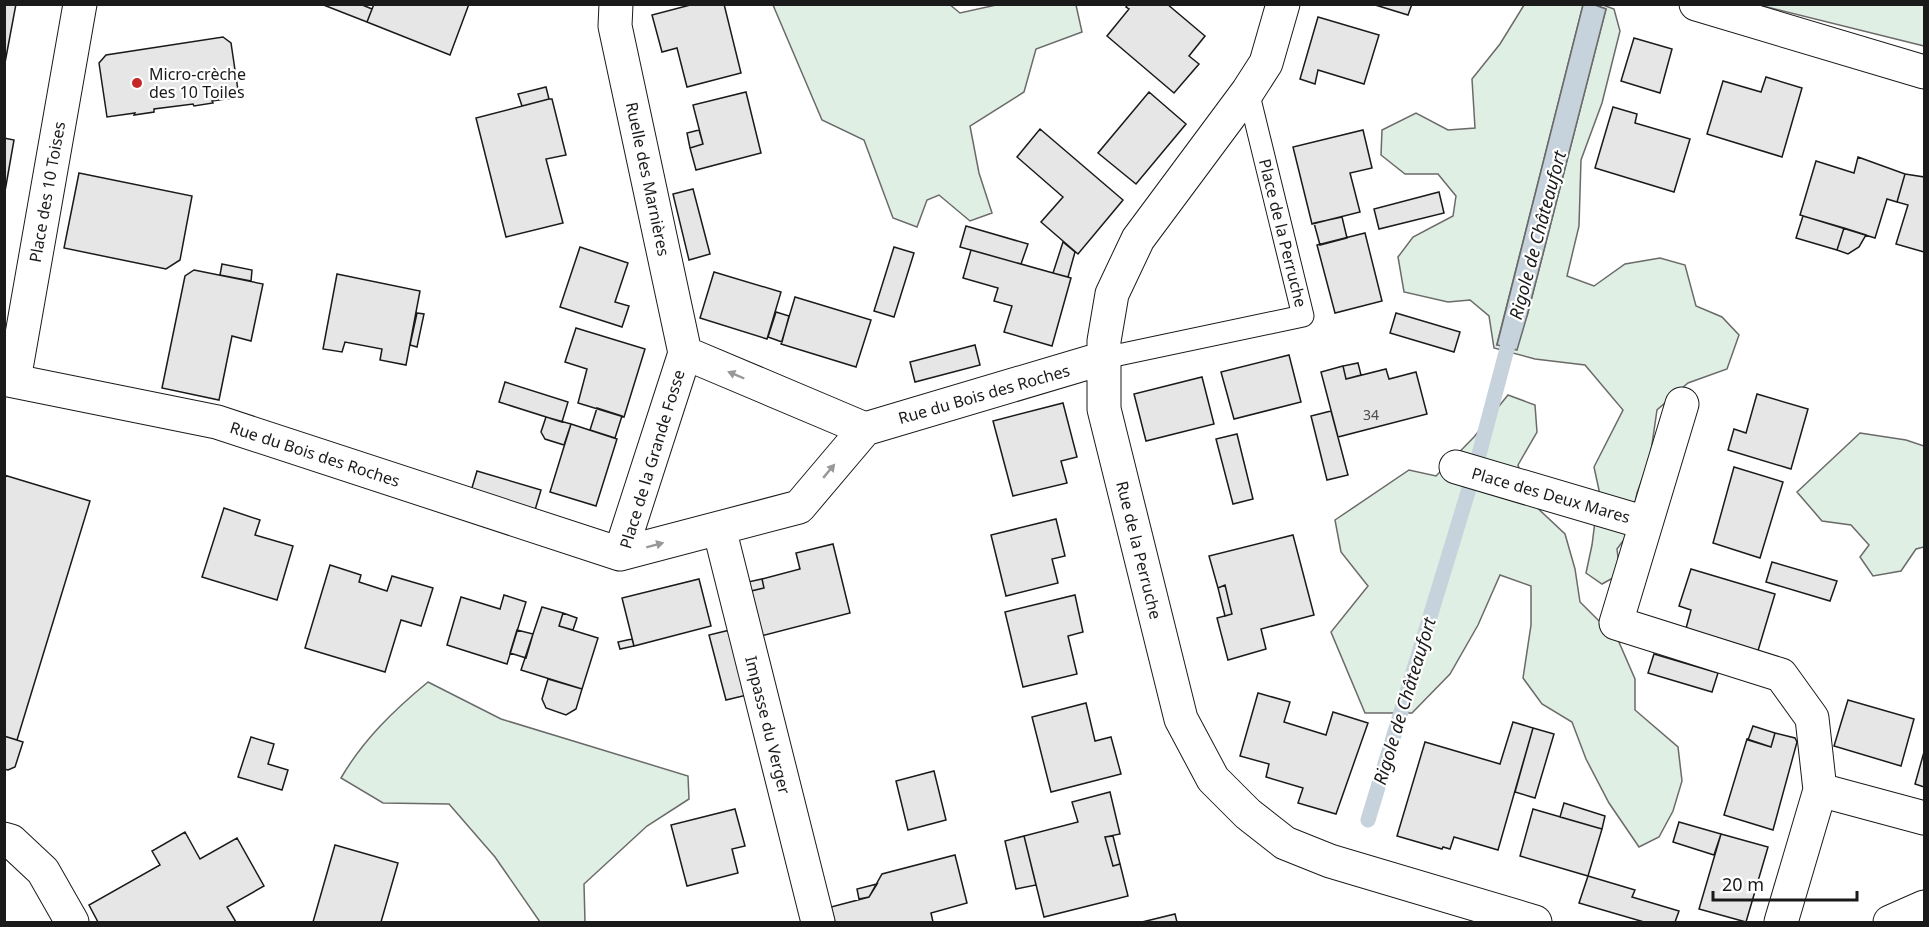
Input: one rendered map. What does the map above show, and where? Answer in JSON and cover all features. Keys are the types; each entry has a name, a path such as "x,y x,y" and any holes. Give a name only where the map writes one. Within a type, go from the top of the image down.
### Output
{"street":[{"name":"Place des 10 Toises","path":"9,380 80,4"},
{"name":"Ruelle des Marnières","path":"616,4 615,26 685,353"},
{"name":"Rue de la Perruche","path":"1283,4 1266,63 1248,91 1138,239 1112,294 1104,341 1104,409 1181,719 1213,779 1248,813 1285,843 1330,861 1535,922"},
{"path":"1696,4 1924,72"},
{"name":"Place de la Grande Fosse","path":"685,353 865,429 799,507 620,554 685,353"},
{"name":"Rue du Bois des Roches","path":"865,429 1104,358"},
{"name":"Rue du Bois des Roches","path":"9,380 217,422 620,554"},
{"name":"Place des Deux Mares","path":"1682,404 1616,623 1781,675 1812,718 1820,790"},
{"name":"Place des Deux Mares","path":"1456,467 1646,523"},
{"name":"Impasse du Verger","path":"719,528 818,922"},
{"path":"1781,922 1820,790 1924,818"},
{"path":"4,839 11,841 43,871 72,922"},
{"path":"1890,922 1924,906"}],"lane":[{"name":"Place de la Perruche","path":"1104,358 1303,316 1248,91"}],"green space":[{"path":"949,4 960,13 996,5 1076,5 1082,32 1036,49 1024,92 970,126 979,173 992,213 970,221 939,195 927,200 917,227 893,218 864,140 822,120 773,5"},
{"path":"1524,5 1583,5 1497,344 1527,316 1606,9 1595,5 1614,9 1620,31 1602,103 1581,160 1579,226 1567,276 1594,286 1625,264 1660,258 1685,265 1696,306 1722,317 1739,335 1727,369 1688,383 1657,410 1650,458 1637,493 1629,533 1617,549 1620,574 1602,584 1586,573 1599,490 1594,467 1623,410 1585,365 1535,359 1494,348 1489,316 1470,300 1448,302 1404,292 1398,257 1413,237 1453,216 1456,196 1438,174 1405,174 1381,155 1382,130 1416,113 1448,130 1475,128 1472,79 1500,44"},
{"path":"1759,5 1924,5 1924,46"},
{"path":"1508,395 1535,405 1537,432 1518,465 1530,501 1565,534 1575,569 1580,602 1618,640 1635,679 1635,710 1678,747 1682,781 1673,811 1659,837 1639,847 1609,803 1586,759 1572,722 1542,704 1523,678 1531,625 1531,586 1500,575 1478,625 1450,674 1412,713 1365,713 1331,632 1368,586 1341,552 1335,520 1409,470 1436,476 1474,437"},
{"path":"1860,433 1906,440 1924,446 1924,547 1916,549 1901,571 1873,576 1860,557 1869,545 1851,525 1822,521 1797,492"},
{"path":"428,682 501,719 688,776 689,799 647,826 584,884 585,922 540,922 495,857 449,804 383,803 341,778 359,751 380,726"}],"water":[{"path":"1583,5 1595,5 1606,9 1517,350 1497,345"}],"building":[{"path":"4,4 16,4 4,68"},
{"path":"321,4 360,4 372,9 367,22"},
{"path":"374,4 469,4 450,55 367,22"},
{"path":"694,4 724,4 741,73 687,87 677,48 662,52 652,15"},
{"path":"1128,4 1167,4 1205,36 1189,56 1199,64 1174,93 1107,36 1129,9 1126,7"},
{"path":"1372,4 1412,4 1408,15"},
{"path":"1318,17 1379,35 1364,84 1318,70 1315,84 1300,79"},
{"path":"223,37 231,43 239,97 194,106 193,104 154,109 154,112 107,117 99,63 106,55"},
{"path":"1634,38 1672,49 1660,93 1621,81"},
{"path":"1766,77 1802,88 1782,157 1707,134 1723,81 1761,92"},
{"path":"546,87 549,99 522,106 518,94"},
{"path":"746,92 761,153 696,170 690,148 703,144 693,105"},
{"path":"1149,92 1186,124 1136,184 1098,153"},
{"path":"552,99 566,155 546,159 563,223 506,237 476,118"},
{"path":"1613,107 1637,114 1635,123 1690,139 1674,192 1595,168"},
{"path":"1040,129 1123,200 1078,254 1041,222 1063,197 1017,157"},
{"path":"699,130 703,144 690,148 687,133"},
{"path":"1363,130 1372,168 1350,173 1360,212 1312,224 1293,147"},
{"path":"4,138 14,140 4,197"},
{"path":"1858,157 1905,174 1897,202 1887,199 1875,238 1800,215 1816,161 1854,173"},
{"path":"79,173 192,196 180,260 166,269 64,248"},
{"path":"1905,174 1924,177 1924,252 1896,244 1908,205 1897,202"},
{"path":"693,189 710,254 689,260 673,194"},
{"path":"1439,192 1444,213 1379,229 1374,209"},
{"path":"1803,216 1844,228 1837,250 1796,238"},
{"path":"1342,217 1347,238 1320,245 1314,223"},
{"path":"966,226 1028,244 1021,264 960,247"},
{"path":"1844,228 1866,235 1859,247 1848,254 1837,250"},
{"path":"1365,233 1382,301 1335,313 1317,245"},
{"path":"1063,242 1075,252 1068,277 1053,273"},
{"path":"580,247 628,263 615,302 629,306 622,327 560,307"},
{"path":"894,247 914,253 894,317 874,311"},
{"path":"971,250 1071,278 1052,346 1004,332 1012,306 994,301 998,288 963,278"},
{"path":"222,264 252,270 251,281 220,275"},
{"path":"194,270 263,284 251,341 232,336 219,400 162,388 185,276"},
{"path":"714,272 781,292 767,339 700,318"},
{"path":"337,274 420,291 406,365 380,360 382,349 345,342 342,352 323,349"},
{"path":"795,297 871,320 856,367 781,344"},
{"path":"776,312 789,316 782,342 768,337"},
{"path":"417,313 424,314 417,347 410,345"},
{"path":"1396,313 1460,332 1454,352 1390,333"},
{"path":"576,328 645,349 624,417 578,403 587,369 565,362"},
{"path":"975,345 980,365 915,382 910,362"},
{"path":"1289,355 1301,402 1234,419 1221,372"},
{"path":"1358,363 1361,375 1346,379 1343,366"},
{"path":"1343,366 1346,379 1386,369 1389,379 1416,372 1427,414 1338,437 1321,372"},
{"path":"1202,377 1214,424 1146,441 1134,394"},
{"path":"505,382 568,402 562,422 499,402"},
{"path":"1757,394 1808,409 1791,469 1728,450 1734,429 1746,433"},
{"path":"1063,403 1077,457 1061,461 1067,483 1013,496 993,421"},
{"path":"597,408 622,416 615,438 590,430"},
{"path":"1331,411 1348,475 1327,480 1311,416"},
{"path":"546,417 571,424 564,445 545,439 541,432"},
{"path":"571,424 617,439 596,506 550,492"},
{"path":"1237,434 1253,499 1233,504 1216,439"},
{"path":"1734,467 1783,482 1760,558 1713,543"},
{"path":"477,471 541,490 535,510 471,491"},
{"path":"4,475 90,501 17,740 4,736"},
{"path":"224,508 260,520 255,535 293,546 277,600 202,577"},
{"path":"1056,519 1065,556 1052,559 1058,583 1006,596 991,535"},
{"path":"1293,535 1314,615 1261,629 1266,649 1228,660 1217,618 1232,614 1225,585 1218,588 1209,556"},
{"path":"833,544 850,613 761,636 751,591 764,588 762,579 800,569 796,553"},
{"path":"1772,562 1837,581 1830,601 1766,582"},
{"path":"330,565 361,575 359,582 387,591 392,576 433,588 421,626 401,620 385,672 305,648"},
{"path":"1691,569 1775,594 1757,654 1685,632 1691,610 1679,606"},
{"path":"699,579 711,626 634,646 622,598"},
{"path":"762,579 764,588 751,591 748,582"},
{"path":"1225,585 1232,614 1225,616 1218,588"},
{"path":"504,595 526,602 507,664 447,645 461,597 500,609"},
{"path":"1075,595 1083,632 1068,636 1077,674 1023,687 1005,612"},
{"path":"542,607 563,613 559,626 598,638 582,689 521,670"},
{"path":"563,613 577,618 573,630 559,626"},
{"path":"517,630 533,634 526,658 510,653"},
{"path":"730,630 747,695 726,700 709,635"},
{"path":"632,639 634,646 620,649 618,642"},
{"path":"1654,654 1718,673 1712,692 1648,673"},
{"path":"548,679 582,689 576,709 566,715 546,708 542,699"},
{"path":"1258,693 1290,702 1284,722 1326,735 1333,712 1368,723 1336,814 1298,803 1303,788 1266,777 1269,764 1240,756"},
{"path":"1848,700 1914,719 1901,766 1834,746"},
{"path":"1086,703 1095,741 1111,737 1121,774 1051,792 1032,717"},
{"path":"1513,722 1533,728 1498,850 1454,837 1450,849 1443,847 1442,849 1397,836 1425,742 1500,764"},
{"path":"1753,726 1775,733 1771,747 1748,740"},
{"path":"1533,728 1554,734 1535,798 1515,792"},
{"path":"1775,733 1795,738 1797,742 1773,830 1724,815 1747,739 1771,747"},
{"path":"4,736 23,742 15,767 8,770 4,769"},
{"path":"251,737 274,744 268,764 288,770 282,790 238,777"},
{"path":"1924,752 1924,787 1915,784"},
{"path":"934,771 946,820 908,830 896,781"},
{"path":"1110,792 1120,834 1105,837 1113,866 1120,864 1128,896 1044,917 1024,836 1078,822 1072,802"},
{"path":"1564,803 1605,816 1602,829 1560,817"},
{"path":"735,809 745,846 732,849 738,873 687,886 671,825"},
{"path":"1533,809 1602,829 1588,876 1520,856"},
{"path":"1679,822 1721,834 1714,855 1673,842"},
{"path":"185,832 200,859 237,838 264,886 227,907 236,922 98,922 89,905 160,865 152,851"},
{"path":"1721,834 1768,847 1746,922 1699,909"},
{"path":"1024,836 1036,885 1016,889 1005,841"},
{"path":"1113,836 1120,864 1113,866 1105,837"},
{"path":"335,845 398,863 381,922 313,922"},
{"path":"955,855 967,903 931,913 933,922 835,922 831,907 869,897 882,874"},
{"path":"1588,876 1635,890 1632,897 1679,911 1675,922 1644,922 1579,903"},
{"path":"877,884 869,897 859,899 857,889"},
{"path":"1175,914 1177,922 1142,922"}],"waterway":[{"name":"Rigole de Châteaufort","path":"1476,466 1512,330"},
{"name":"Rigole de Châteaufort","path":"1368,820 1472,479"}],"place":[{"name":"Micro-crèche des 10 Toiles","path":"137,83"}]}
